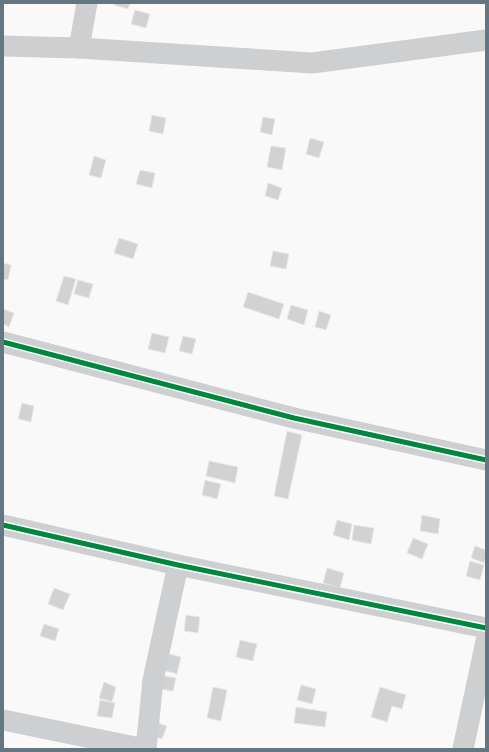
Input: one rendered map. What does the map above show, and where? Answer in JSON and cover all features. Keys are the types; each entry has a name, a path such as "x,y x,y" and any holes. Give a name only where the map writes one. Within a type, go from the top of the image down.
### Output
{"street":[{"path":"79,48 87,3"},
{"path":"3,46 79,48 312,63 486,40"},
{"path":"3,342 294,418 486,460"},
{"path":"3,525 178,565 486,628"},
{"path":"3,720 146,749 153,680 178,565"},
{"path":"463,749 486,641"}],"building":[{"path":"115,3 130,3 128,9 114,5"},
{"path":"135,10 150,14 146,28 131,24"},
{"path":"152,115 166,118 163,134 149,131"},
{"path":"263,117 275,119 272,135 260,132"},
{"path":"310,138 324,142 319,158 306,154"},
{"path":"271,146 286,148 282,170 267,167"},
{"path":"94,156 106,160 101,178 89,175"},
{"path":"140,170 155,173 152,188 136,184"},
{"path":"268,183 282,188 278,200 265,196"},
{"path":"119,238 138,244 133,259 114,253"},
{"path":"273,251 289,254 286,269 270,266"},
{"path":"3,263 11,265 8,280 3,279"},
{"path":"64,276 76,279 68,305 56,301"},
{"path":"78,280 93,284 89,298 74,294"},
{"path":"248,292 284,304 279,319 243,307"},
{"path":"291,305 308,310 304,325 287,319"},
{"path":"3,309 14,313 9,327 3,324"},
{"path":"319,311 331,315 326,330 315,327"},
{"path":"152,333 169,337 165,353 148,349"},
{"path":"183,336 196,339 192,354 179,351"},
{"path":"22,403 34,406 31,422 18,419"},
{"path":"287,431 302,435 288,499 274,496"},
{"path":"209,461 238,467 235,483 206,476"},
{"path":"205,480 221,484 217,499 202,495"},
{"path":"422,515 440,519 438,534 420,531"},
{"path":"337,520 352,524 349,540 333,535"},
{"path":"354,525 374,528 371,544 352,540"},
{"path":"413,538 428,544 422,559 407,553"},
{"path":"475,546 486,550 484,563 471,558"},
{"path":"470,561 484,565 480,580 466,576"},
{"path":"327,568 344,573 340,588 323,583"},
{"path":"54,588 70,594 63,610 48,604"},
{"path":"186,615 200,617 198,633 184,631"},
{"path":"44,624 59,629 55,641 40,636"},
{"path":"240,640 257,644 253,661 236,657"},
{"path":"166,653 181,657 177,674 162,670"},
{"path":"161,675 176,678 173,691 159,689"},
{"path":"104,682 116,687 112,702 99,698"},
{"path":"301,685 316,689 312,704 297,700"},
{"path":"213,687 227,690 221,721 207,718"},
{"path":"380,687 406,695 402,709 392,706 387,722 371,717"},
{"path":"100,700 115,703 112,718 97,716"},
{"path":"296,707 327,712 325,727 294,723"},
{"path":"152,721 167,726 162,739 147,734"}],"cycle path":[{"path":"3,342 294,418 486,460"},
{"path":"3,525 178,565 486,628"}]}
